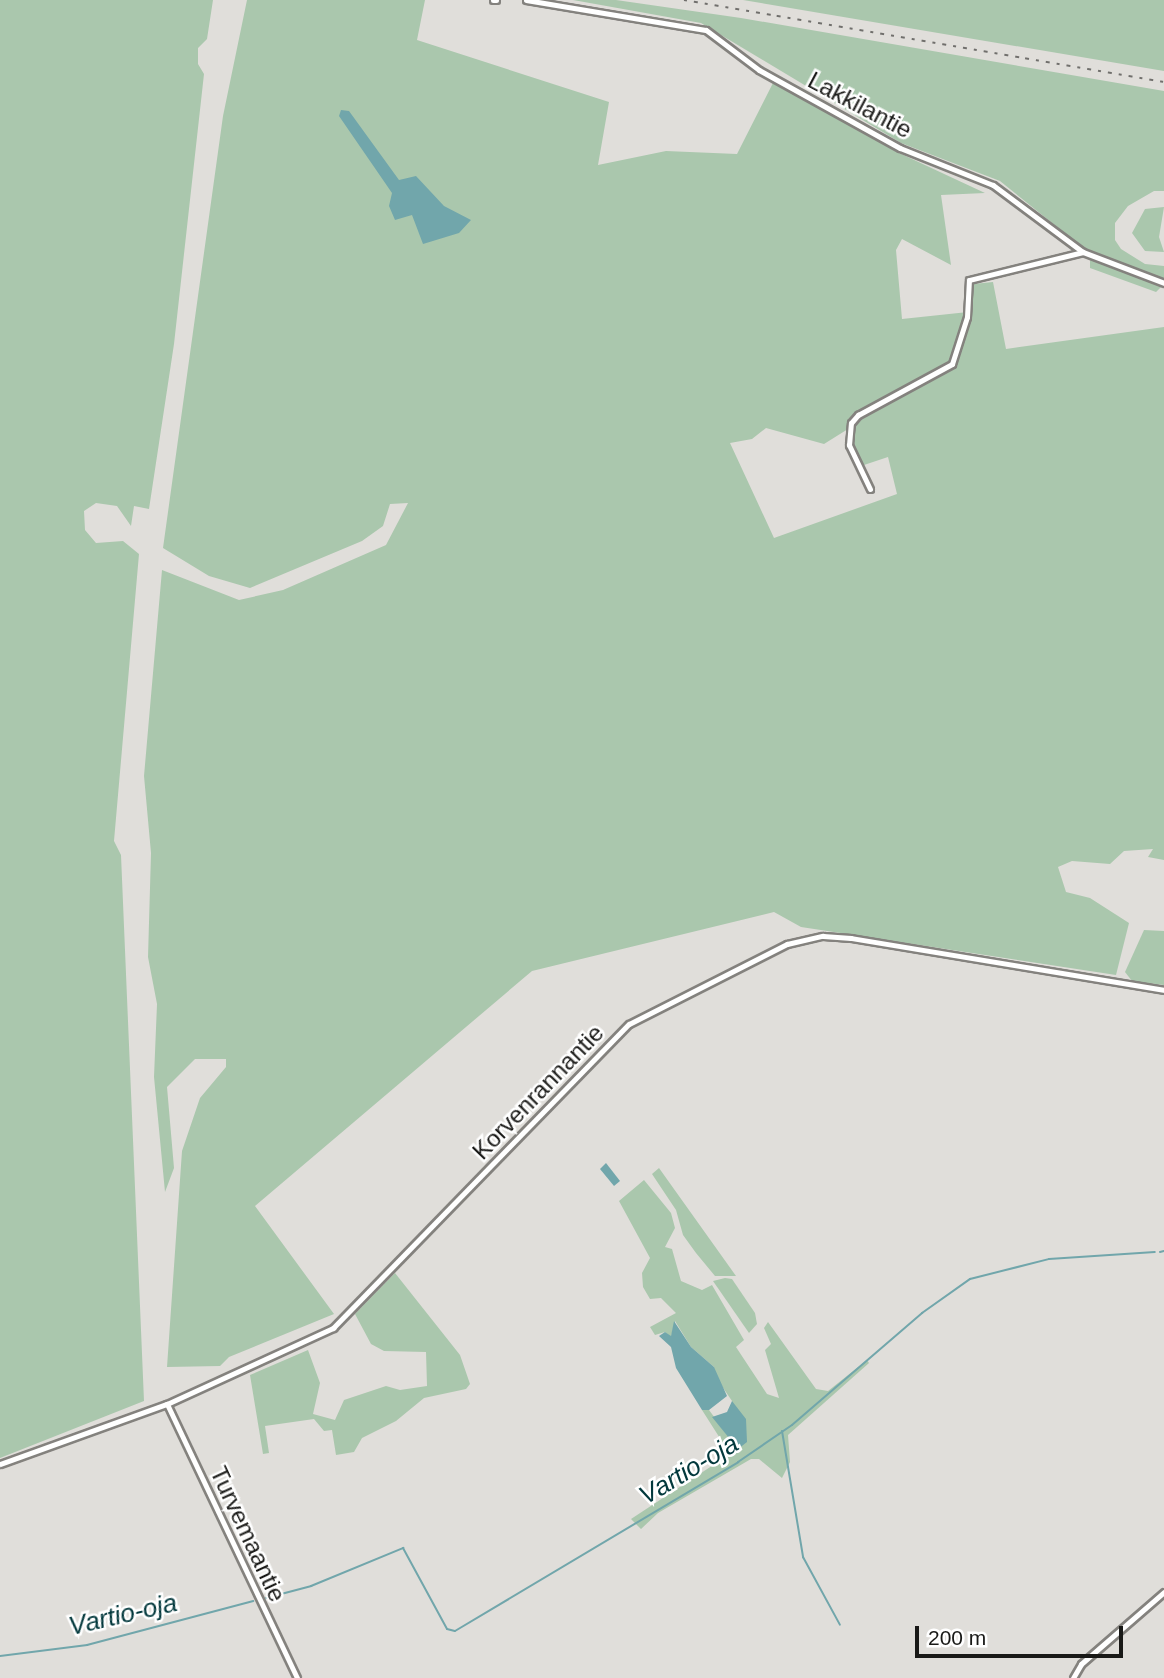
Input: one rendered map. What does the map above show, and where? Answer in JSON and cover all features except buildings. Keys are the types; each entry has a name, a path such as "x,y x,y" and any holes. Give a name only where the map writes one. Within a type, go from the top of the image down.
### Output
{"street":[{"name":"Lakkilantie","path":"526,0 706,30 760,70 900,148 993,185 1083,252 1164,283"},
{"path":"870,489 849,445 851,423 858,415 952,363 967,317 969,281 1083,252"},
{"name":"Korvenrannantie","path":"0,1464 167,1404 333,1328 629,1024 787,944 823,936 851,939 1164,990"},
{"name":"Turvemaantie","path":"167,1404 297,1678"},
{"path":"1073,1678 1081,1664 1164,1592"}],"green space":[{"path":"0,0 213,0 207,39 198,48 198,64 204,74 174,344 149,509 134,506 131,526 117,506 96,503 84,511 85,530 96,543 123,541 139,554 114,841 121,855 144,1401 0,1458"},
{"path":"247,0 425,0 417,40 609,102 598,165 666,151 737,154 774,81 897,152 985,193 941,195 951,265 902,239 896,250 902,319 968,312 973,284 993,282 1006,349 1164,327 1164,860 1148,857 1153,849 1124,851 1110,864 1072,861 1058,867 1066,892 1090,898 1129,923 1116,975 801,927 774,912 532,971 255,1206 334,1314 229,1357 220,1366 167,1367 182,1151 200,1098 226,1067 226,1059 195,1059 167,1087 174,1168 165,1192 154,1077 157,1004 148,957 151,853 144,776 162,570 239,600 283,590 386,545 408,503 390,504 383,526 362,541 250,588 209,576 163,548 223,116","holes":["766,428 824,444 848,429 858,467 888,457 897,494 774,538 730,443 752,439"]},
{"path":"573,0 616,0 741,18 1164,91 1164,191 1154,191 1128,206 1115,223 1115,240 1121,249 1145,264 1164,266 1164,279 1082,247 1000,181 901,143 701,23"},
{"path":"743,0 1164,0 1164,71"},
{"path":"1164,207 1159,237 1164,252 1145,251 1132,233 1145,209"},
{"path":"1090,259 1162,286 1156,292 1090,268"},
{"path":"1144,930 1164,931 1164,985 1132,981 1125,972"},
{"path":"659,1168 736,1276 715,1276 683,1235 676,1210 652,1174"},
{"path":"644,1180 671,1213 675,1228 665,1247 672,1249 681,1281 702,1290 712,1285 744,1340 736,1347 767,1394 779,1398 765,1350 771,1344 764,1328 768,1322 816,1389 828,1391 867,1360 869,1363 788,1435 790,1462 782,1478 759,1459 751,1459 658,1513 641,1529 631,1519 730,1454 702,1410 709,1410 738,1449 732,1401 713,1373 714,1367 691,1347 675,1321 671,1337 665,1332 655,1335 650,1327 676,1313 661,1298 650,1299 643,1287 642,1273 650,1258 619,1201"},
{"path":"395,1273 460,1355 470,1384 466,1389 424,1398 396,1421 362,1438 354,1452 336,1455 332,1430 324,1431 314,1419 265,1426 269,1453 263,1454 250,1375 308,1350 320,1383 313,1414 335,1420 344,1400 386,1386 400,1390 427,1386 426,1352 384,1351 371,1344 355,1314"},
{"path":"732,1279 755,1313 757,1324 749,1333 713,1281"}],"water":[{"path":"341,110 349,111 399,180 416,176 444,206 471,220 459,233 423,244 412,215 395,220 389,206 392,193 339,116"},
{"path":"606,1163 620,1181 614,1186 600,1169"},
{"path":"674,1321 691,1347 714,1367 727,1396 709,1410 702,1410 676,1368 671,1347 659,1336 665,1332 671,1336"},
{"path":"732,1401 746,1419 747,1442 738,1449 712,1417 727,1412"}],"waterway":[{"name":"Vartio-oja","path":"1160,1252 1164,1251"},
{"name":"Vartio-oja","path":"266,1598 311,1586 403,1548 447,1629 455,1631 738,1462 792,1425 922,1313 970,1279 1049,1259 1155,1252"},
{"path":"782,1431 803,1557 840,1625"},
{"name":"Vartio-oja","path":"0,1656 87,1645 253,1601"}],"railway":[{"path":"684,0 1164,82"}]}
